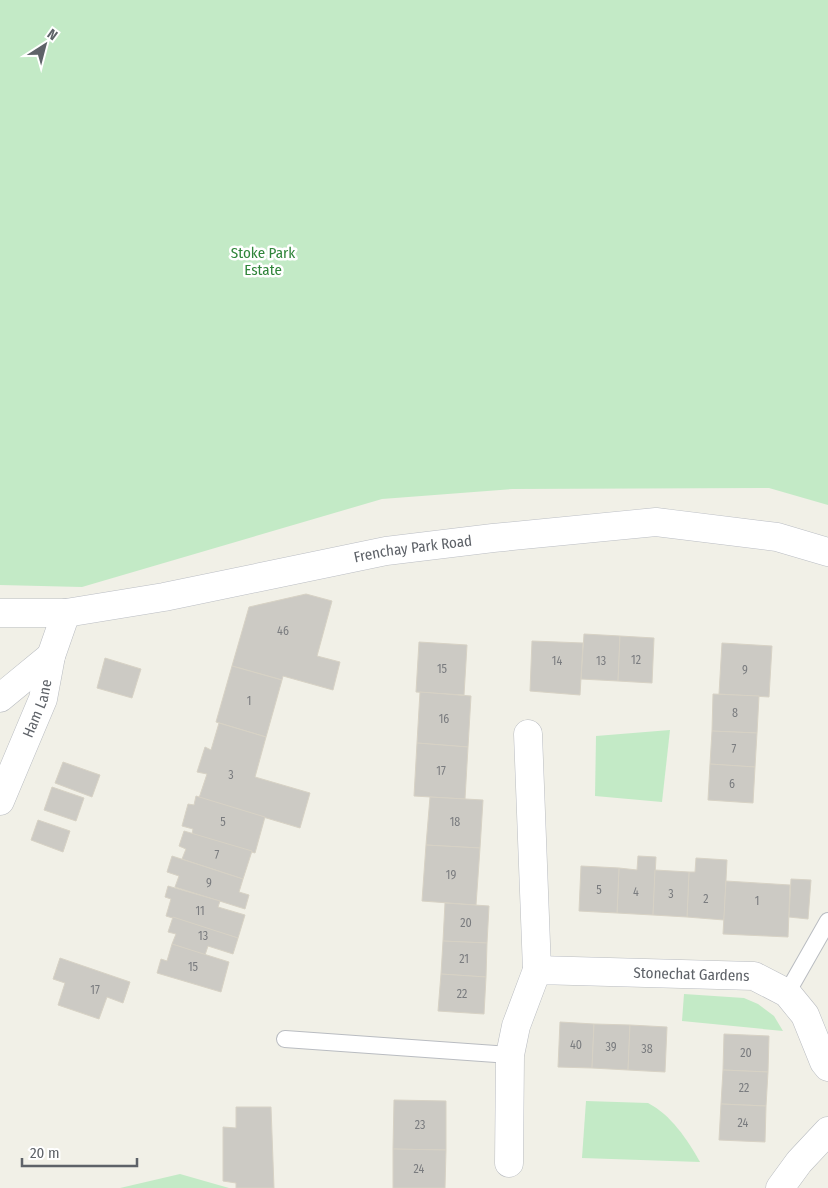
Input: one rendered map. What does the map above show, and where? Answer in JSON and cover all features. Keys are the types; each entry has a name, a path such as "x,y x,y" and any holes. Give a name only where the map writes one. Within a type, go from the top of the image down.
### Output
{"street":[{"name":"Frenchay Park Road","path":"0,613 66,613 164,597 386,550 656,522 777,537 828,552"},
{"name":"Ham Lane","path":"0,801 42,699 51,656 66,613"},
{"path":"0,698 51,656"},
{"path":"509,1163 510,1055 516,1026 537,970 528,734"},
{"name":"Stonechat Gardens","path":"537,970 754,976 787,993 805,1015 824,1062 828,1067"},
{"path":"780,1188 799,1162 828,1131"}],"lane":[{"path":"787,993 828,921"},
{"path":"285,1039 510,1055"}],"green space":[{"name":"Stoke Park Estate","path":"0,0 828,0 828,505 769,488 512,489 382,499 82,587 0,585"},
{"path":"670,730 662,802 595,796 596,736"},
{"path":"684,994 744,998 758,1004 774,1016 783,1031 682,1021"},
{"path":"586,1101 648,1103 664,1114 678,1128 700,1162 582,1158"},
{"path":"180,1174 229,1188 120,1188"}],"building":[{"path":"306,594 332,601 317,656 340,662 333,690 283,676 282,680 232,666 249,607"},
{"path":"584,634 620,636 618,681 581,679"},
{"path":"620,636 654,638 652,683 618,681"},
{"path":"532,641 583,643 580,695 530,691"},
{"path":"419,642 467,645 464,695 416,692"},
{"path":"722,643 772,646 769,697 719,694"},
{"path":"105,658 141,669 132,698 97,688"},
{"path":"232,666 282,680 266,737 216,722"},
{"path":"420,692 471,696 468,747 417,743"},
{"path":"713,694 759,696 757,733 712,731"},
{"path":"219,723 266,737 255,777 310,793 300,828 199,798 207,774 197,772 205,747 211,750"},
{"path":"712,731 757,733 755,767 710,764"},
{"path":"417,743 468,747 465,799 414,796"},
{"path":"63,762 100,775 92,797 55,783"},
{"path":"710,764 755,767 753,803 708,800"},
{"path":"52,787 84,798 76,821 44,810"},
{"path":"196,796 265,817 255,853 192,834 193,829 182,826 188,804 194,805"},
{"path":"430,797 483,800 480,848 426,845"},
{"path":"38,820 70,831 63,852 31,840"},
{"path":"184,831 252,851 243,879 182,859 186,849 179,846"},
{"path":"426,845 480,848 476,905 422,901"},
{"path":"172,856 243,879 239,892 249,895 245,909 175,887 179,876 167,872"},
{"path":"638,856 656,857 653,915 617,913 619,868 637,870"},
{"path":"696,858 727,860 724,920 687,917 689,872 695,872"},
{"path":"581,866 619,868 617,913 579,911"},
{"path":"655,870 689,872 687,917 653,915"},
{"path":"791,879 811,880 808,919 789,917"},
{"path":"726,881 790,885 788,937 723,934"},
{"path":"168,886 220,901 218,907 245,915 238,938 166,916 171,899 165,897"},
{"path":"445,903 489,906 487,943 443,941"},
{"path":"173,917 238,938 233,954 208,946 205,955 172,944 176,934 168,932"},
{"path":"443,941 487,943 486,977 441,974"},
{"path":"172,944 229,962 221,992 157,973 161,959 167,961"},
{"path":"60,958 130,982 123,1003 107,997 99,1019 58,1005 65,983 53,979"},
{"path":"441,974 486,977 484,1014 438,1011"},
{"path":"560,1022 594,1024 592,1068 558,1067"},
{"path":"594,1024 630,1025 628,1070 592,1068"},
{"path":"630,1025 667,1027 665,1072 628,1070"},
{"path":"724,1034 769,1036 768,1072 723,1070"},
{"path":"723,1070 768,1072 766,1106 721,1104"},
{"path":"394,1100 446,1101 446,1150 393,1149"},
{"path":"721,1104 766,1106 765,1142 719,1140"},
{"path":"236,1107 271,1107 274,1188 236,1188 236,1183 223,1181 223,1127 236,1128"},
{"path":"393,1149 446,1150 445,1188 393,1188"}]}
